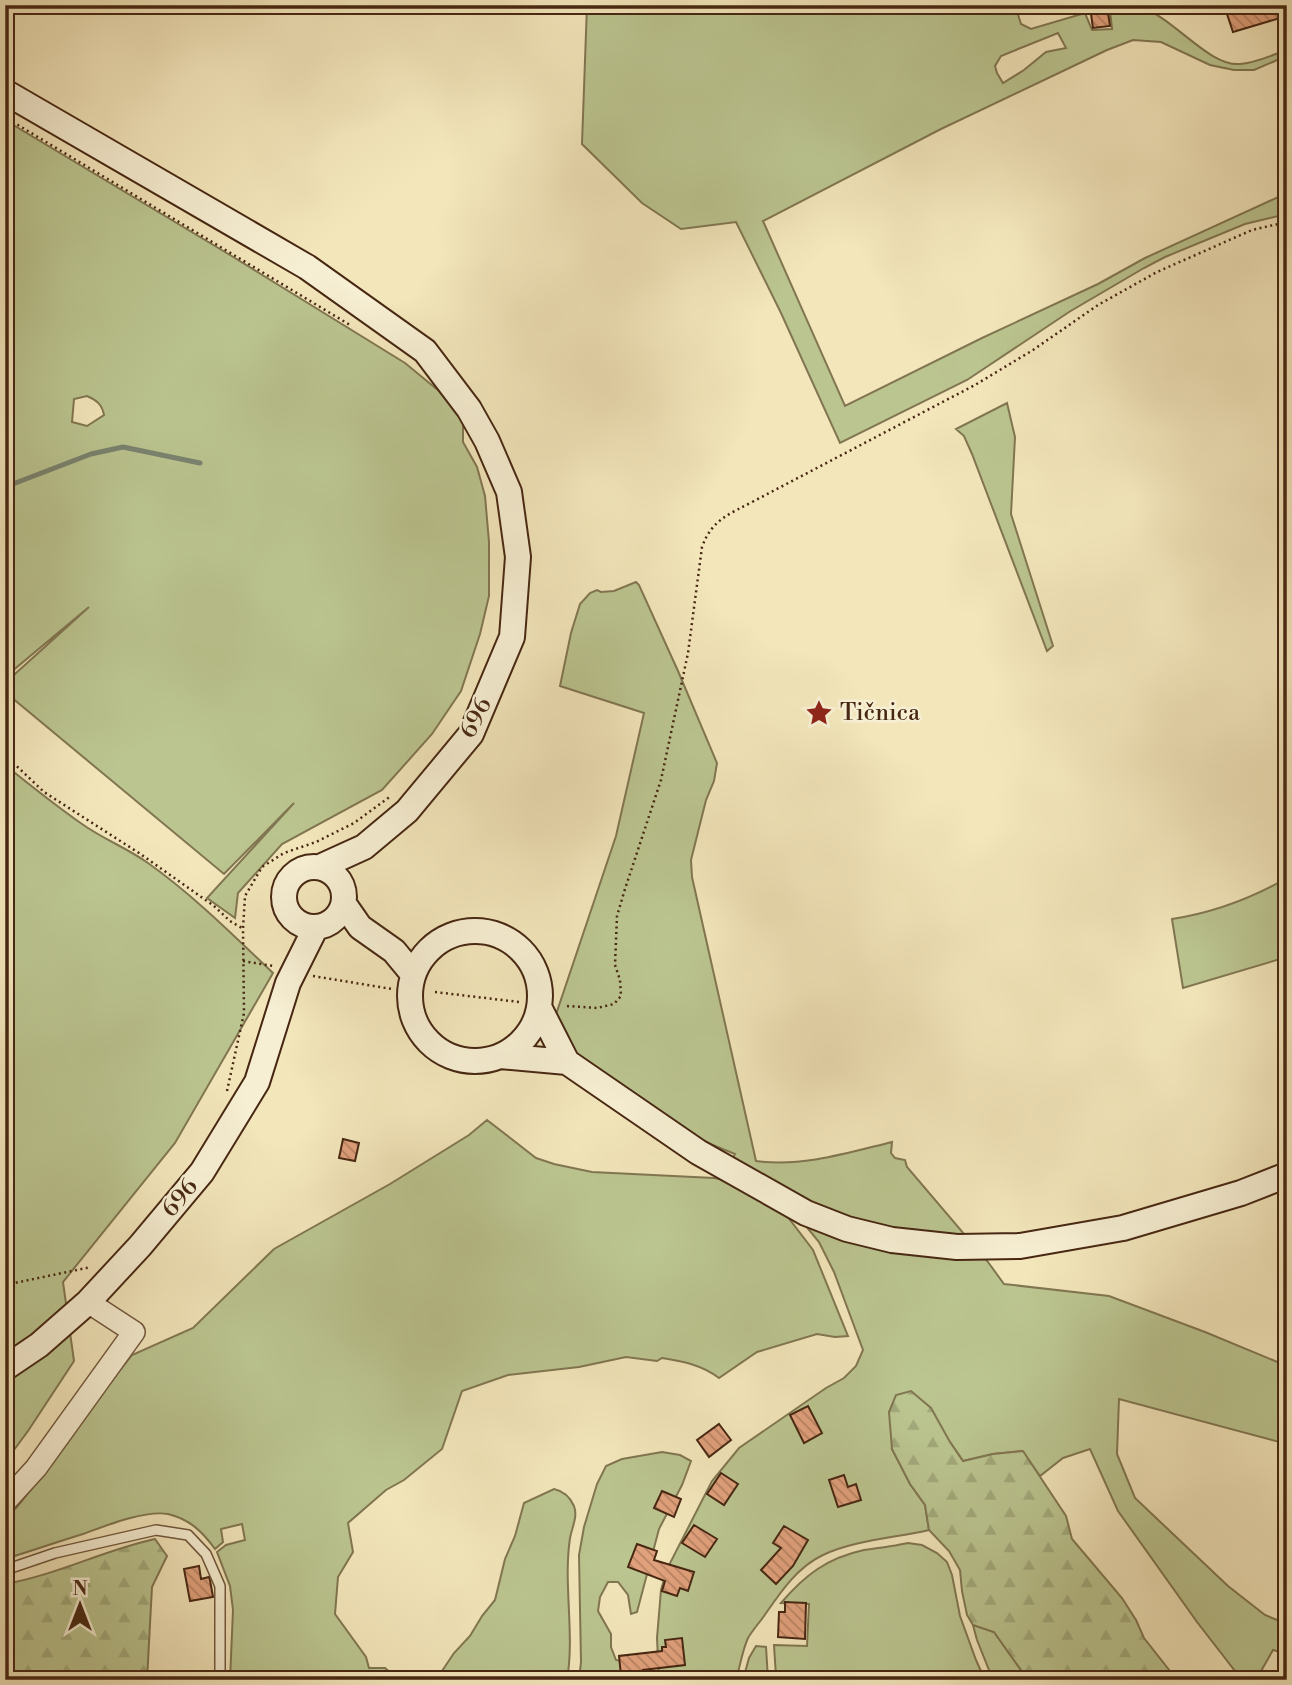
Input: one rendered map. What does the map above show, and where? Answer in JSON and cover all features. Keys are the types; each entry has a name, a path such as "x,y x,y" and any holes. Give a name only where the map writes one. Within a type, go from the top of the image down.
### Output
{"main road":[{"name":"696","path":"5,92 307,267 425,351 487,441 509,492 519,556 512,637 471,734 407,811 364,847 320,867 300,870 286,884 285,905 289,915 280,974 257,1082 202,1172 140,1246 88,1302 39,1345 5,1368"},
{"name":"696","path":"280,974 334,911 364,847"},
{"path":"289,915 306,926 334,911 342,885 337,877 320,867"},
{"path":"334,911 394,951 413,974"},
{"path":"394,951 439,941 458,932 480,931 501,936 520,948 533,965 540,986 531,1005 532,1028 519,1045 500,1056 479,1061 458,1059 438,1050 423,1035 413,1016 409,995 413,974 423,956 439,941"},
{"path":"531,1005 567,1062 698,1152 806,1213 847,1229 892,1240 957,1247 1020,1247 1123,1228 1241,1194 1287,1175"},
{"path":"500,1056 567,1062"}],"street":[{"path":"5,1502 36,1468 134,1332 88,1302"}],"lane":[{"path":"5,1570 55,1553 156,1530 188,1535 206,1554 220,1586 220,1680"}],"path":[{"path":"5,117 355,328"},
{"path":"567,1006 597,1008 614,1004 621,996 615,965 617,916 661,780 688,653 702,547 708,532 721,520 975,385 1033,350 1098,305 1157,272 1252,230 1287,222"},
{"path":"5,755 44,792 139,853 243,929"},
{"path":"227,1093 244,1013 245,895 262,867 284,853 316,842 354,823 392,795"},
{"path":"243,961 280,974"},
{"path":"313,976 392,989"},
{"path":"435,992 531,1005"},
{"path":"5,1285 92,1267"}],"green space":[{"path":"587,5 1015,5 1021,24 1031,29 1085,13 1092,30 1112,29 1110,10 1134,7 1154,13 1204,50 1228,63 1252,62 1287,50 1287,54 1254,70 1234,70 1210,65 1161,42 1133,40 941,129 763,221 845,406 1098,284 1145,258 1287,193 1287,214 1245,224 1165,257 1069,312 967,380 840,443 736,222 681,229 642,203 582,144","holes":["1058,33 1066,48 1046,52 1003,83 997,73 995,66 1001,56"]},
{"path":"5,120 405,363 439,391 463,419 463,442 477,467 485,496 489,542 489,596 480,634 461,691 432,734 382,790 282,844 238,893 235,918 207,898 294,803 224,874 5,692 5,683 89,607 5,677","holes":["87,396 100,405 104,415 87,426 72,422 74,399"]},
{"path":"1007,403 1015,437 1011,514 1053,646 1047,651 972,454 964,436 956,429"},
{"path":"636,582 717,763 691,860 692,877 756,1161 808,1161 892,1142 891,1153 895,1158 905,1160 907,1167 1004,1284 1109,1296 1287,1366 1287,1444 1119,1399 1117,1454 1135,1498 1228,1586 1265,1615 1287,1624 1287,1654 1273,1650 1256,1680 1242,1680 1197,1622 1118,1511 1090,1449 1063,1458 1040,1476 1022,1451 963,1461 950,1442 892,1449 910,1484 925,1505 929,1530 848,1546 823,1555 805,1566 783,1590 748,1638 736,1680 659,1680 657,1638 661,1590 667,1569 712,1481 739,1448 844,1378 856,1366 863,1350 834,1272 819,1242 792,1209 724,1173 735,1154 617,1106 541,1059 616,836 644,713 560,686 580,604 590,593 597,590 614,591"},
{"path":"5,765 82,824 165,875 273,973 175,1143 63,1282 74,1361 5,1462"},
{"path":"1287,878 1287,884 1279,897 1287,901 1287,957 1183,988 1172,919 1231,904"},
{"path":"487,1120 536,1158 554,1164 592,1172 714,1178 739,1183 784,1212 813,1250 848,1336 817,1334 757,1352 719,1378 684,1362 626,1357 579,1367 508,1375 462,1391 442,1449 404,1480 386,1490 348,1523 353,1552 338,1577 335,1614 366,1657 369,1668 385,1668 391,1673 392,1680 230,1680 233,1610 230,1586 217,1552 226,1545 245,1540 242,1524 221,1529 223,1542 215,1549 200,1531 182,1519 168,1514 148,1514 5,1559 5,1518 59,1454 81,1419 132,1355 193,1328 274,1249 390,1184 469,1135"},
{"path":"911,1391 931,1408 963,1461 1023,1451 1066,1516 1072,1539 1122,1598 1144,1638 1177,1680 1028,1680 994,1632 973,1625 967,1615 960,1570 949,1551 929,1530 925,1505 910,1484 892,1449 889,1412 896,1395"},
{"path":"662,1452 680,1455 691,1461 659,1529 637,1612 631,1614 628,1595 618,1582 608,1582 600,1597 598,1611 611,1634 611,1647 616,1660 625,1662 627,1680 579,1680 579,1555 597,1484 606,1466 622,1459"},
{"path":"554,1489 568,1497 574,1506 575,1514 568,1556 570,1645 567,1680 436,1680 495,1600 505,1559 524,1503"},
{"path":"155,1539 167,1556 152,1587 147,1680 5,1680 5,1584 43,1575 117,1549"},
{"path":"908,1543 922,1545 947,1562 960,1616 985,1680 900,1680 893,1674 862,1680 743,1680 749,1658 756,1646 766,1647 768,1679 776,1677 774,1645 807,1646 809,1604 781,1603 808,1576 851,1553"},
{"path":"973,1625 994,1632 1028,1680 993,1680"}],"building":[{"path":"1233,5 1276,5 1280,18 1233,32 1225,8"},
{"path":"1108,12 1110,26 1093,28 1091,14"},
{"path":"343,1139 359,1143 355,1161 339,1158"},
{"path":"808,1406 822,1433 804,1443 790,1415"},
{"path":"719,1424 731,1440 709,1457 697,1440"},
{"path":"721,1473 738,1484 724,1505 707,1494"},
{"path":"844,1475 848,1487 856,1484 861,1500 838,1507 829,1480"},
{"path":"662,1491 681,1499 674,1517 654,1508"},
{"path":"694,1525 717,1539 705,1557 682,1543"},
{"path":"784,1526 808,1540 793,1566 776,1584 761,1570 781,1548 773,1543"},
{"path":"637,1544 657,1551 654,1560 694,1572 688,1591 680,1588 677,1596 662,1591 665,1581 628,1567"},
{"path":"199,1566 201,1579 209,1577 213,1597 190,1601 184,1569"},
{"path":"785,1602 806,1603 805,1639 778,1637 779,1612 785,1612"},
{"path":"682,1638 685,1665 621,1675 619,1656 662,1651 662,1647 666,1647 665,1640"}],"waterway":[{"path":"5,487 91,454 123,447 200,463"}],"place":[{"name":"Tičnica","path":"819,713"}]}
